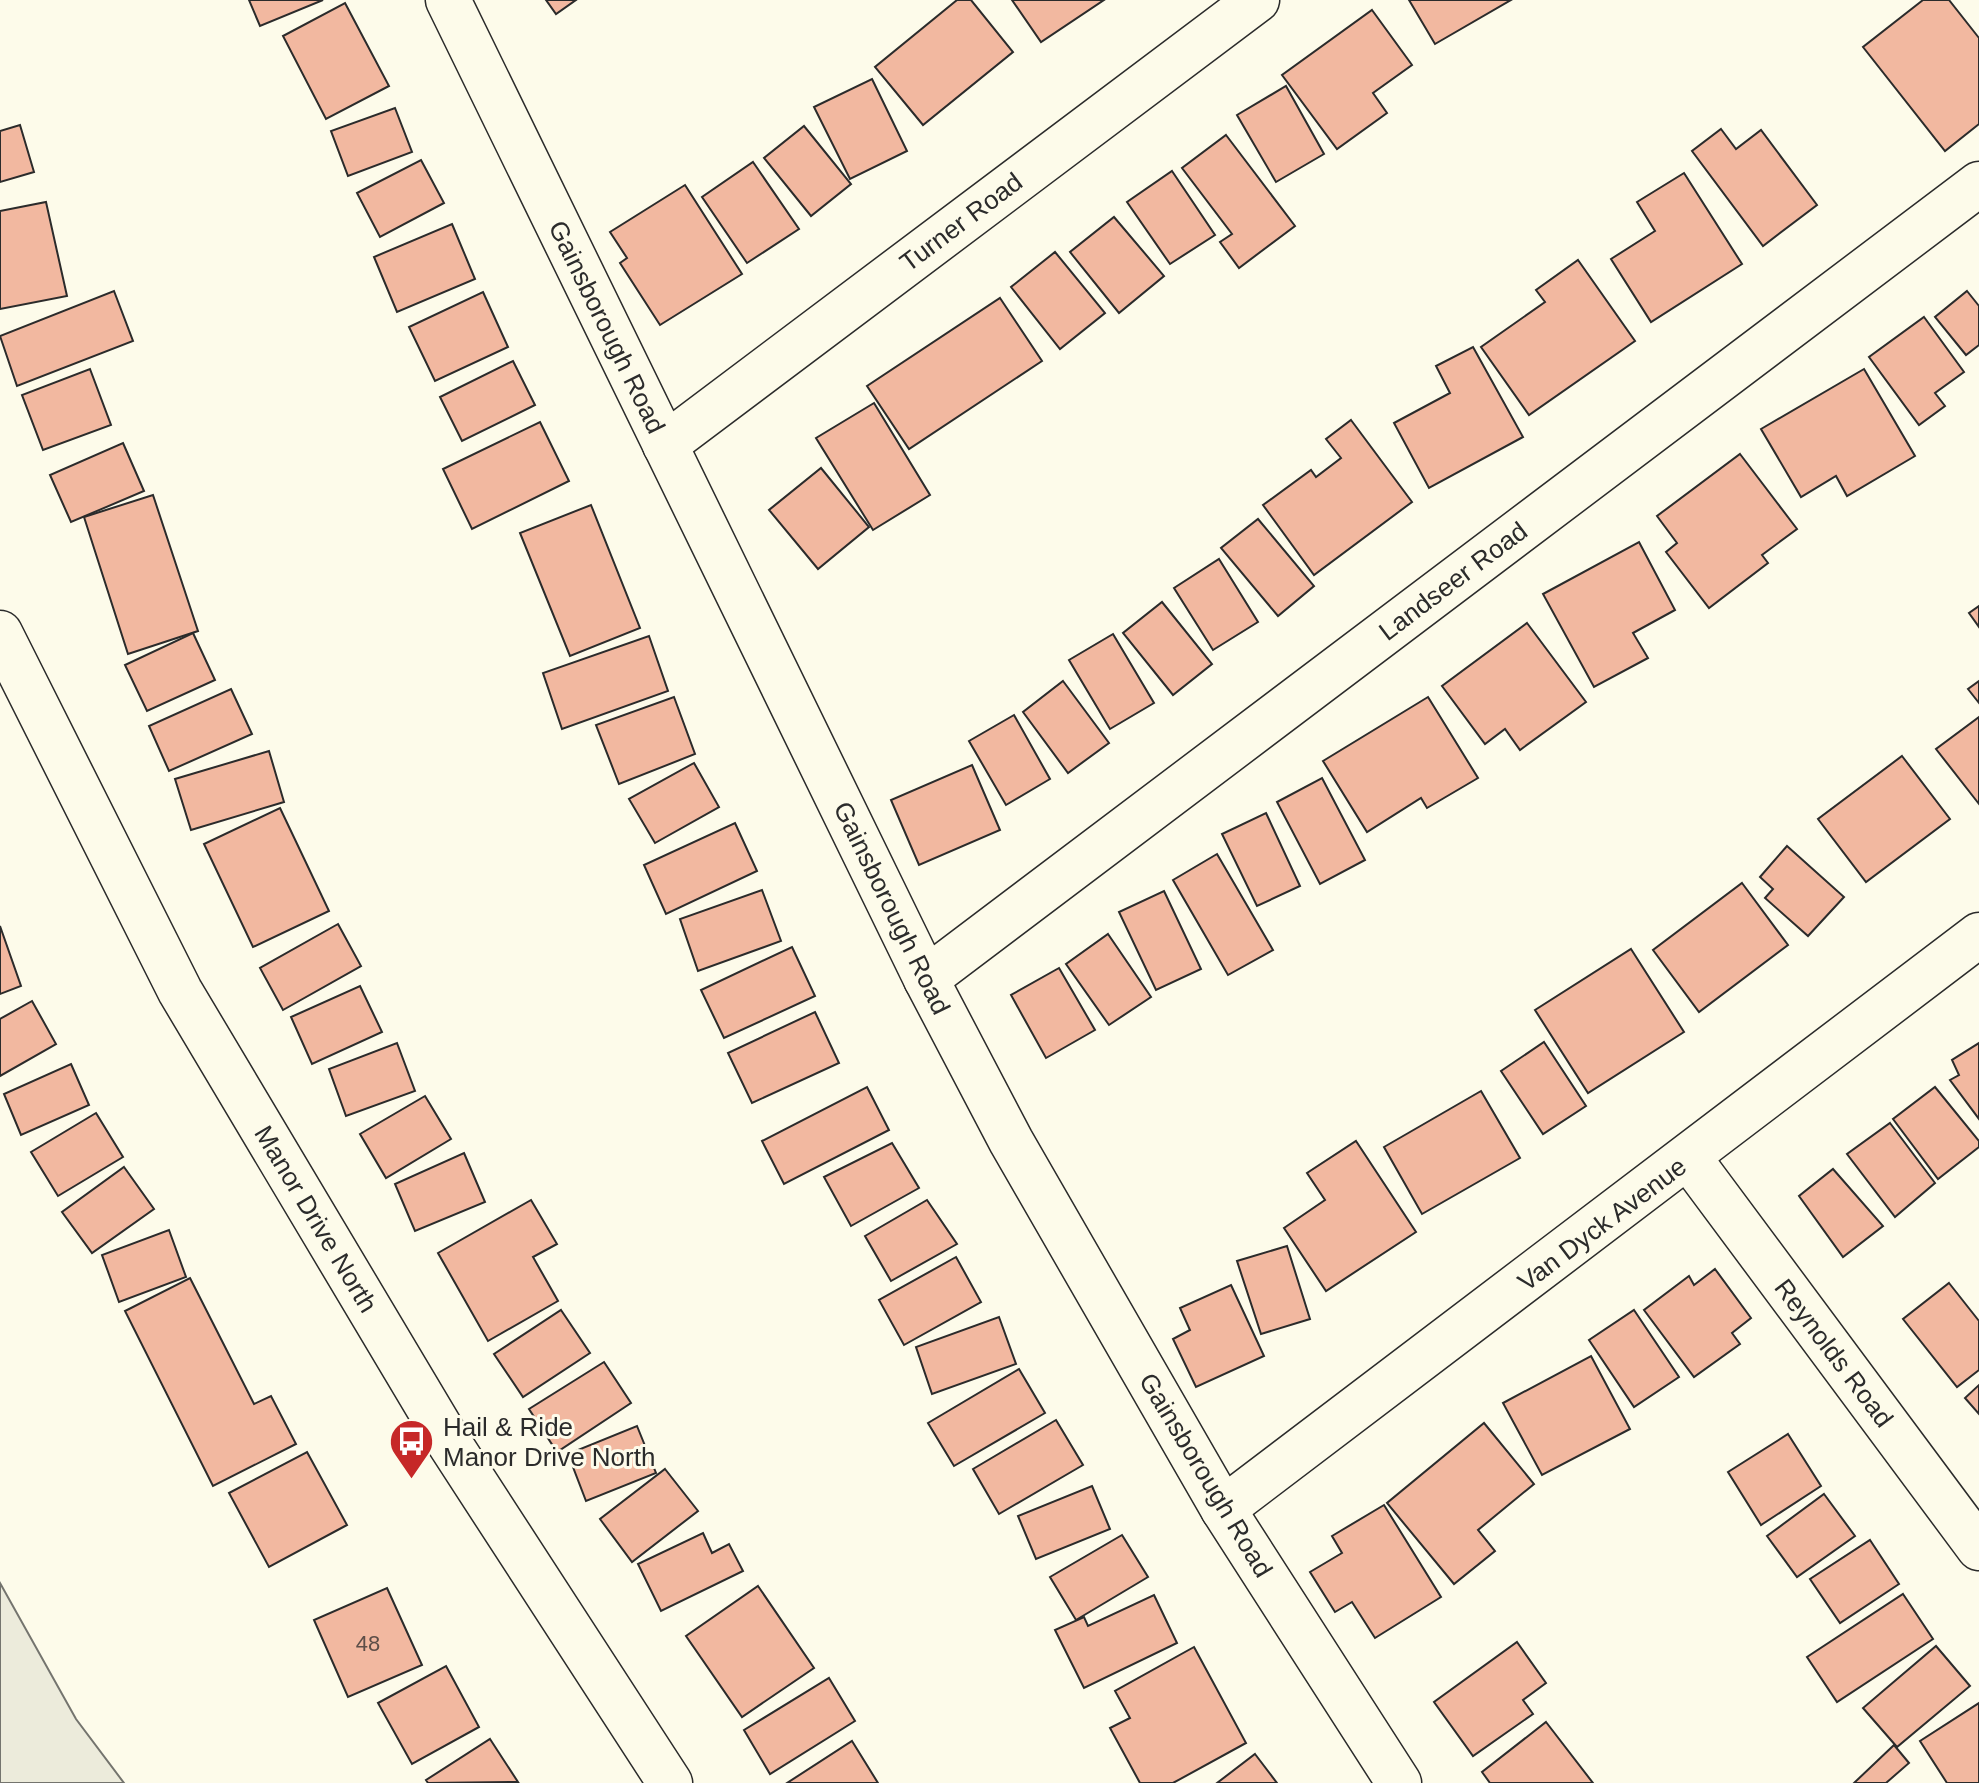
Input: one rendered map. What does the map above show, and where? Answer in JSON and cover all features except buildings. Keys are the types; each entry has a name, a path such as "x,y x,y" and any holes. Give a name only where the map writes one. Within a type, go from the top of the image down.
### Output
{"street":[{"name":"Gainsborough Road","path":"448,0 926,979 1011,1141 1223,1509 1399,1783"},
{"name":"Turner Road","path":"665,445 1257,0"},
{"name":"Landseer Road","path":"926,979 1979,184"},
{"name":"Manor Drive North","path":"0,633 180,991 450,1444 670,1783"},
{"name":"Van Dyck Avenue","path":"1223,1509 1979,935"},
{"name":"Reynolds Road","path":"1689,1158 1979,1548"}],"shaded area":[{"path":"0,1583 76,1719 124,1783 0,1783"}],"place":[{"name":"Hail & Ride Manor Drive North","path":"412,1481"}]}
